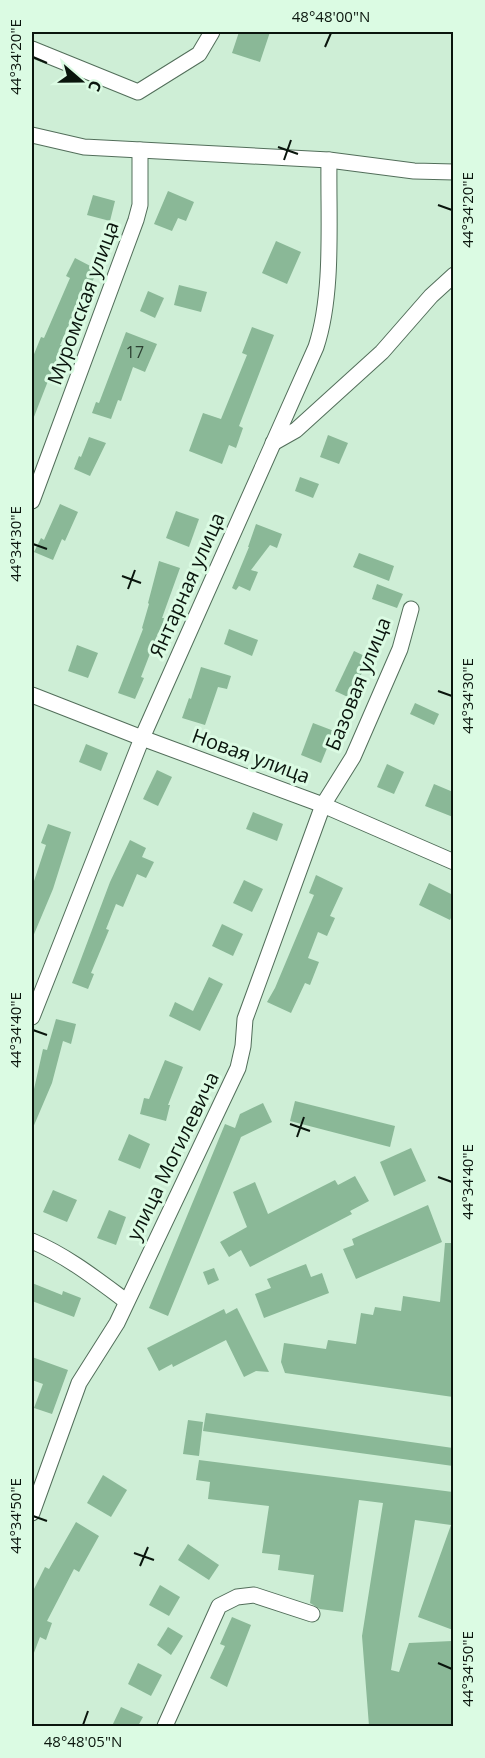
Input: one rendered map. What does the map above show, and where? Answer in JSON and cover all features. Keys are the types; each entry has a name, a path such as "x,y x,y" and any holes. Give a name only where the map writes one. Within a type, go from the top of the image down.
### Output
{"street":[{"path":"32,49 138,92 199,54 212,32"},
{"path":"32,135 84,147 329,160 414,171 453,172"},
{"name":"Муромская улица","path":"32,501 136,220 140,205 140,150"},
{"name":"Янтарная улица","path":"32,1017 142,738 316,347 324,324 328,261 329,160"},
{"path":"273,443 296,430 382,352 431,296 453,275"},
{"name":"Базовая улица","path":"323,805 353,757 400,649 411,609"},
{"name":"Новая улица","path":"32,695 323,805 453,862"},
{"name":"улица Могилевича","path":"32,1513 79,1383 117,1323 238,1068 245,1019 323,805"},
{"path":"32,1241 81,1266 126,1301"},
{"path":"165,1726 219,1606 237,1597 254,1596 312,1614"}],"building":[{"path":"239,32 270,32 260,62 232,53"},
{"path":"168,191 194,202 186,221 178,218 172,231 154,224"},
{"path":"93,195 115,201 110,221 87,215"},
{"path":"276,241 301,252 287,284 262,273"},
{"path":"75,258 98,270 89,288 86,286 60,345 62,345 32,422 32,359 41,337 44,338 70,278 66,276"},
{"path":"179,285 207,292 201,312 174,305"},
{"path":"148,291 164,298 155,318 140,311"},
{"path":"252,327 274,335 239,426 243,428 236,448 229,445 222,464 189,451 203,413 221,419 247,355 242,353"},
{"path":"126,332 157,344 145,372 133,367 121,401 118,400 111,419 92,413 96,402 99,403"},
{"path":"328,435 348,443 339,464 320,457"},
{"path":"89,437 106,443 90,476 74,469"},
{"path":"300,477 319,484 313,498 295,491"},
{"path":"60,504 78,512 65,541 62,539 53,560 34,552 41,538 44,540"},
{"path":"176,511 199,519 189,547 166,538"},
{"path":"256,524 282,534 277,548 270,545 251,570 258,572 250,591 239,586 236,590 232,588"},
{"path":"359,553 394,566 389,581 353,567"},
{"path":"159,561 180,568 162,618 164,618 160,634 158,633 141,677 144,678 135,699 118,693 143,629"},
{"path":"377,584 403,594 397,608 372,599"},
{"path":"229,629 258,640 252,656 224,644"},
{"path":"77,645 98,653 88,678 68,671"},
{"path":"354,651 369,658 350,698 335,691"},
{"path":"201,667 231,676 227,689 218,687 205,725 182,718 189,698 191,699"},
{"path":"415,703 439,714 434,725 410,714"},
{"path":"313,723 334,731 321,763 301,755"},
{"path":"86,744 108,753 101,771 79,762"},
{"path":"387,764 404,772 394,794 377,787"},
{"path":"157,770 172,777 158,806 143,799"},
{"path":"434,784 453,792 453,817 425,806"},
{"path":"253,812 283,824 277,841 246,829"},
{"path":"48,824 71,832 53,889 32,939 32,887 46,845 41,843"},
{"path":"130,840 146,848 142,857 154,862 146,878 137,874 123,907 116,904 106,929 109,930 91,973 94,974 88,989 72,983 110,882"},
{"path":"316,875 343,888 330,916 335,918 327,936 318,932 308,958 319,962 310,985 305,983 291,1013 267,1002 314,895 309,893"},
{"path":"244,880 263,889 252,912 233,903"},
{"path":"429,883 453,895 453,914 450,920 419,905"},
{"path":"222,924 243,934 233,956 212,946"},
{"path":"209,977 223,984 200,1031 169,1016 175,1002 193,1011"},
{"path":"56,1019 76,1024 71,1044 63,1041 52,1083 32,1130 32,1098 43,1049 47,1050"},
{"path":"165,1060 183,1067 168,1105 170,1105 166,1121 140,1114 144,1098 149,1099"},
{"path":"295,1101 395,1126 390,1147 290,1121"},
{"path":"263,1103 272,1122 241,1137 168,1316 149,1308 225,1124 235,1128 240,1114"},
{"path":"129,1134 150,1144 140,1169 118,1160"},
{"path":"411,1148 426,1181 394,1196 380,1162"},
{"path":"355,1176 369,1201 350,1211 352,1214 250,1267 241,1250 229,1257 220,1242 247,1227 233,1192 255,1182 268,1214 335,1180 338,1185"},
{"path":"53,1190 77,1200 67,1222 43,1212"},
{"path":"428,1205 442,1242 356,1279 343,1249 354,1245 352,1239"},
{"path":"109,1210 126,1217 116,1245 97,1238"},
{"path":"445,1243 453,1243 453,1397 285,1373 281,1362 284,1343 326,1349 328,1340 356,1344 361,1313 373,1315 375,1307 401,1311 403,1296 440,1302"},
{"path":"306,1264 311,1277 322,1273 329,1293 264,1318 255,1294 271,1288 267,1279"},
{"path":"214,1268 219,1280 208,1285 203,1272"},
{"path":"32,1283 62,1295 63,1291 81,1298 74,1317 32,1301"},
{"path":"237,1308 269,1372 256,1371 244,1377 226,1340 173,1367 172,1364 159,1371 147,1348 224,1309 226,1314"},
{"path":"32,1357 68,1370 52,1414 34,1408 43,1384 32,1380"},
{"path":"206,1413 453,1448 453,1466 203,1431"},
{"path":"188,1420 203,1422 199,1456 183,1454"},
{"path":"199,1460 453,1492 453,1630 418,1617 451,1525 415,1520 391,1670 399,1672 409,1643 452,1641 453,1726 369,1726 362,1636 383,1503 359,1500 343,1612 320,1609 310,1603 314,1575 278,1570 280,1555 262,1553 269,1506 208,1499 210,1482 196,1480"},
{"path":"103,1475 127,1490 111,1517 87,1503"},
{"path":"76,1522 99,1536 79,1572 74,1569 47,1621 52,1623 46,1640 40,1637 32,1658 32,1593 45,1567 49,1569"},
{"path":"188,1544 219,1565 209,1580 178,1560"},
{"path":"160,1585 180,1597 169,1616 149,1605"},
{"path":"232,1617 251,1625 227,1687 210,1678 225,1646 220,1644"},
{"path":"168,1627 183,1636 171,1655 157,1645"},
{"path":"138,1663 162,1675 151,1696 128,1684"},
{"path":"121,1707 143,1717 138,1726 112,1726"}]}
